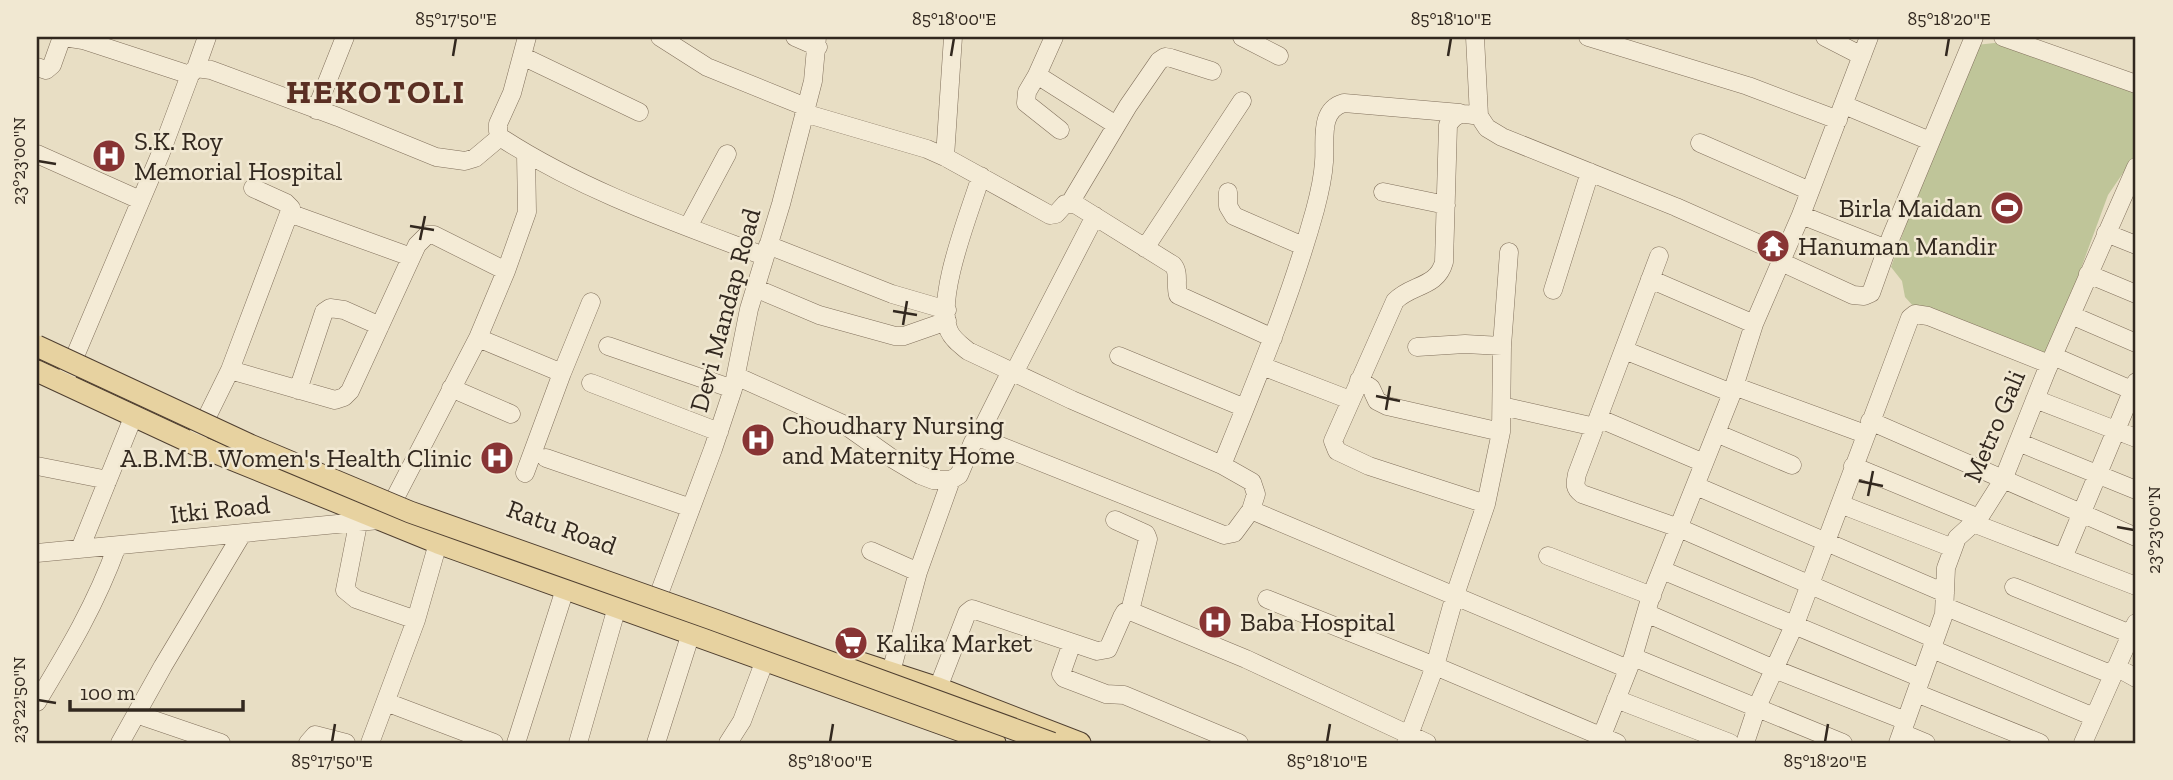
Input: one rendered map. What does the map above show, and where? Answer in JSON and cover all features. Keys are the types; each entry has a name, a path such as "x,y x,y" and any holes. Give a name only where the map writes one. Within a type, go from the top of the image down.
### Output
{"main road":[{"name":"Ratu Road","path":"37,335 208,416 396,496 819,650 938,688 1080,743"},
{"path":"37,346 250,445 410,512 712,618 1052,743"},
{"path":"37,358 246,455 406,522 709,629 1019,743"},
{"path":"37,371 194,444 379,520 765,660 961,737 995,743"}],"street":[{"path":"37,67 46,70 52,65 63,37 83,40 193,71 211,71 448,160 465,161 475,158 500,137"},
{"path":"62,384 77,355 207,37"},
{"path":"316,110 345,37"},
{"path":"527,37 512,93 498,124 500,137 526,154 646,212 947,315"},
{"path":"660,37 707,67 805,110 945,157 1049,215 1056,214 1065,204 1070,203 1152,69 1165,57 1212,71"},
{"path":"795,37 818,42"},
{"path":"945,157 953,37"},
{"path":"1054,37 1027,92 1026,103 1060,130"},
{"path":"1242,37 1279,56"},
{"path":"1475,37 1479,116 1487,128 1502,137 1676,207 1853,295 1864,296 1874,289 1887,249 1974,37"},
{"path":"1588,37 1930,141"},
{"path":"1825,37 1862,56"},
{"path":"1267,599 1435,666 1606,741 1616,699 1652,596 1733,390 1754,324 1801,215 1868,37"},
{"path":"2003,37 2136,84"},
{"name":"Devi Mandap Road","path":"650,619 719,432 734,382 755,288 813,81 818,42"},
{"path":"522,56 639,112"},
{"path":"1037,75 1116,125"},
{"path":"1145,248 1242,101"},
{"path":"1222,465 1273,338 1315,209 1323,173 1326,120 1337,105 1357,103 1479,116"},
{"path":"1460,113 1453,117 1448,125 1444,262 1441,273 1395,301 1333,442 1337,451 1369,466 1486,504"},
{"path":"1700,143 1810,191"},
{"path":"37,154 140,200"},
{"path":"379,520 396,496 478,338 506,271 527,212 526,154"},
{"path":"688,227 727,154"},
{"name":"Metro Gali","path":"1902,732 1946,600 1947,568 1956,538 1976,521 2003,480 2051,360 2136,167"},
{"path":"1553,290 1590,172"},
{"path":"977,439 996,443 1224,535 1234,533 1251,510 1256,495 1255,485 1222,465 1012,372 968,351 956,341 949,330 947,291 981,176"},
{"path":"194,444 230,370 291,208 253,188"},
{"path":"1228,192 1228,206 1234,216 1303,246"},
{"path":"1383,192 1446,205"},
{"path":"1070,203 1095,216 1176,269 1178,295 1273,338"},
{"path":"289,213 411,257"},
{"path":"1801,215 1887,249"},
{"path":"608,346 734,382 845,425 920,475 933,480 951,480 959,475 970,448 1095,216"},
{"path":"2106,233 2136,245"},
{"path":"230,370 335,400 344,397 350,391 422,238 434,235 506,271"},
{"path":"1408,740 1435,666 1455,595 1486,504 1501,432 1502,346 1509,252"},
{"path":"1659,256 1577,474 1576,489 1582,494 1679,528 1810,584 1933,644 2094,717"},
{"path":"2088,274 2136,294"},
{"path":"1650,279 1754,324"},
{"path":"755,288 819,315 895,336 904,336 947,315"},
{"path":"525,473 591,302"},
{"path":"298,390 324,312 330,308 344,310 380,326"},
{"path":"1745,743 1757,707 1810,584 1910,318 1915,314 1928,316 2135,388 2063,558"},
{"path":"2071,315 2136,343"},
{"path":"478,338 562,373"},
{"path":"1417,347 1465,344 1502,346"},
{"path":"1624,350 1733,390 1868,427 2003,480 2136,537"},
{"path":"1119,356 1245,408"},
{"path":"1262,366 1350,400"},
{"path":"1359,380 1371,388 1377,401 1387,406 1501,432"},
{"path":"591,383 719,432"},
{"path":"451,388 510,414"},
{"path":"2035,399 2136,438"},
{"path":"1502,406 1596,423 1704,463"},
{"path":"80,549 134,415"},
{"path":"1716,433 1792,465"},
{"path":"2018,442 2136,490"},
{"path":"546,458 691,508"},
{"path":"37,466 108,480"},
{"path":"1853,466 2063,558 2136,586"},
{"path":"891,672 918,572 951,480"},
{"path":"1696,486 1826,542 1946,600 2136,678"},
{"path":"1840,504 1953,548"},
{"path":"1251,510 1455,595 1630,663 1757,707 1843,743"},
{"name":"Itki Road","path":"37,553 379,520"},
{"path":"938,688 967,613 972,609 1097,651 1108,649 1122,617 1129,611 1148,539 1146,534 1115,520"},
{"path":"358,524 345,590 356,598 416,620"},
{"path":"120,743 242,534"},
{"path":"370,743 416,620 439,543"},
{"path":"37,702 86,621 117,546"},
{"path":"871,551 918,572"},
{"path":"1548,556 1652,596"},
{"path":"1662,570 1793,627 2040,743"},
{"path":"2014,587 2134,628 2082,743"},
{"path":"516,743 565,589"},
{"path":"578,743 617,607"},
{"path":"1129,611 1246,659 1408,740 1427,743"},
{"path":"1646,613 1774,668 1926,743"},
{"path":"656,743 691,633"},
{"path":"1072,643 1061,669 1060,674 1064,678 1106,694 1124,695 1239,743"},
{"path":"728,743 742,721 765,660"},
{"path":"1616,699 1730,743"},
{"path":"386,702 494,743"},
{"path":"136,714 221,743"},
{"path":"308,743 315,735 346,743"}],"green space":[{"name":"Birla Maidan","path":"2004,42 2136,86 2136,154 2108,195 2059,328 2045,357 1914,307 1905,297 1902,281 1891,267 1936,140 1976,45"}],"place":[{"name":"S.K. Roy Memorial Hospital","path":"109,156"},
{"name":"Birla Maidan","path":"2007,208"},
{"name":"Hanuman Mandir","path":"1773,246"},
{"name":"Choudhary Nursing and Maternity Home","path":"758,440"},
{"name":"A.B.M.B. Women's Health Clinic","path":"497,458"},
{"name":"Baba Hospital","path":"1215,622"},
{"name":"Kalika Market","path":"851,643"}],"district":[{"name":"HEKOTOLI","path":"376,91"}]}
